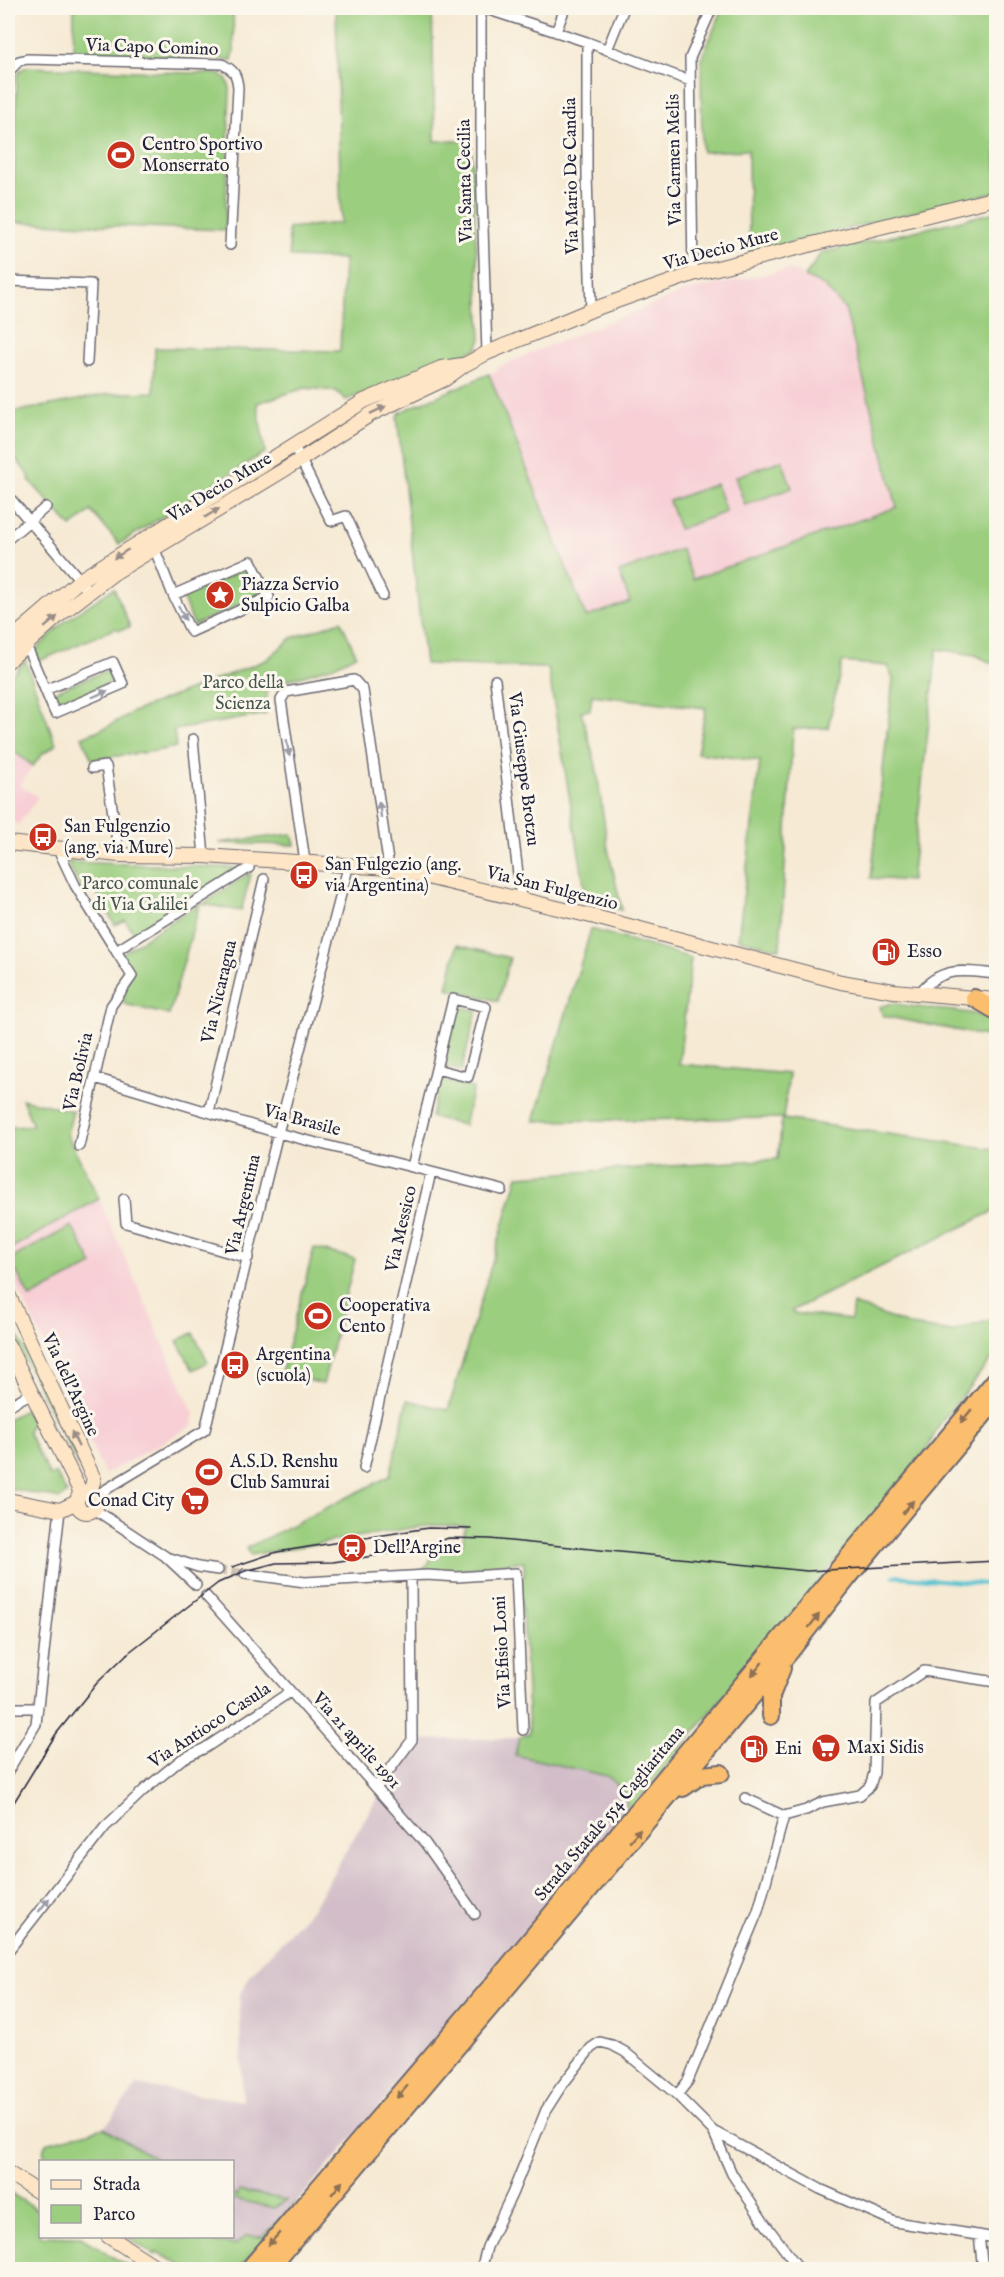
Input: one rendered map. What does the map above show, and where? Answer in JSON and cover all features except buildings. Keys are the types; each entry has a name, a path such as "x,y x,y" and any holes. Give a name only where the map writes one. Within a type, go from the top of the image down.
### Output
{"highway":[{"path":"974,998 996,1011"},
{"name":"Strada Statale 554 Cagliaritana","path":"260,2268 504,1971 841,1577 996,1379"},
{"name":"Strada Statale 554 Cagliaritana","path":"863,1550 996,1400"},
{"name":"Strada Statale 554 Cagliaritana","path":"260,2268 789,1653 841,1577"},
{"path":"771,1716 771,1696 789,1653"},
{"path":"663,1802 702,1775 721,1773"}],"street":[{"path":"482,8 587,42 690,81"},
{"name":"Via Santa Cecilia","path":"482,8 481,164 488,353"},
{"path":"556,32 565,8"},
{"path":"607,50 624,8"},
{"name":"Via Carmen Melis","path":"693,274 690,58 712,8"},
{"name":"Via Mario De Candia","path":"587,42 587,175 591,309"},
{"name":"Via Capo Comino","path":"8,110 9,71 19,61 27,59 222,64 229,68 235,73 238,88 230,245"},
{"name":"Via Decio Mure","path":"152,542 300,460 371,414 445,378 488,353 591,309 693,274 996,198"},
{"path":"8,281 91,284 87,362"},
{"name":"Via Decio Mure","path":"9,656 22,638 84,586 364,401 441,368 464,365"},
{"path":"294,446 331,521 346,516 383,596"},
{"path":"8,496 84,586"},
{"path":"8,539 46,507"},
{"path":"152,542 173,595 191,632 269,597 251,561 173,595"},
{"path":"22,638 55,713 123,684 113,662 45,690"},
{"name":"Via Decio Mure","path":"8,642 22,638"},
{"path":"305,861 281,700 286,692 354,680 363,690 389,868"},
{"name":"Via Giuseppe Brotzu","path":"495,680 521,899"},
{"path":"193,740 204,856"},
{"path":"92,768 106,766 119,855"},
{"name":"Via San Fulgenzio","path":"8,843 119,855 204,856 389,868 521,899 841,982 902,992 996,1000"},
{"path":"58,849 60,858 81,896 116,951 249,868 250,859"},
{"name":"Via Argentina","path":"87,1498 205,1430 278,1133 349,864"},
{"name":"Via Nicaragua","path":"209,1112 264,879"},
{"name":"Via Bolivia","path":"79,1146 111,1006 132,976 116,951"},
{"path":"923,993 927,982 939,974 956,971 996,974"},
{"path":"412,1167 453,999 486,1006 468,1077 436,1069"},
{"name":"Via Brasile","path":"95,1078 278,1133 502,1190"},
{"name":"Via Messico","path":"363,1468 431,1172"},
{"path":"124,1199 126,1223 248,1258"},
{"name":"Via dell'Argine","path":"8,1294 94,1479 87,1498"},
{"name":"Via dell'Argine","path":"8,1345 87,1498"},
{"path":"8,1406 32,1393"},
{"path":"8,1500 60,1510 87,1498 165,1556 196,1585"},
{"path":"8,1771 36,1724 60,1510"},
{"path":"165,1556 198,1567 218,1570"},
{"name":"Via Efisio Loni","path":"411,1576 457,1577 516,1573 523,1730"},
{"path":"245,1574 305,1581 411,1576 412,1740 376,1788"},
{"name":"Via 21 aprile 1991","path":"206,1596 425,1843 475,1914"},
{"path":"745,1798 784,1816 823,1802 860,1795 870,1786 874,1773 876,1703 924,1671 996,1682"},
{"name":"Via Antioco Casula","path":"8,1951 105,1827 144,1790 182,1759 206,1748 290,1692"},
{"path":"8,1708 37,1708"},
{"path":"677,2095 688,2081 758,1911 784,1816"},
{"path":"481,2270 487,2247 512,2194 546,2110 591,2048 600,2042 625,2052 677,2095 713,2131 820,2189 895,2222 996,2238"},
{"path":"713,2131 732,2174 763,2221 800,2270"},
{"path":"8,2172 39,2192"},
{"path":"980,2235 983,2270"},
{"path":"111,2238 160,2270"}],"shaded area":[{"path":"789,269 824,286 845,309 897,507 586,618 489,374 498,371 497,368 538,350 683,292"},
{"path":"8,747 33,766 20,786 38,797 19,824 8,822"},
{"path":"99,1199 194,1414 192,1426 105,1474 8,1267 8,1250"},
{"path":"519,1738 515,1755 607,1776 625,1792 628,1812 381,2105 297,2202 262,2237 247,2236 235,2245 181,2238 234,2238 234,2199 274,2208 239,2191 239,2196 234,2195 234,2160 157,2160 104,2128 137,2085 243,2101 239,1996 251,1974 312,1909 386,1783 423,1740"}],"green space":[{"path":"74,8 233,8 234,51 232,60 73,55"},
{"path":"336,8 432,8 435,141 471,141 481,339 477,349 346,400 336,391 305,388 257,403 265,452 119,544 91,511 71,527 29,480 30,477 8,449 8,413 109,394 154,392 155,348 340,351 344,259 290,257 288,228 341,223"},
{"path":"723,8 996,8 996,192 749,253 748,150 702,152 701,59"},
{"name":"Centro Sportivo Monserrato","path":"27,67 219,74 226,78 230,88 225,230 13,222 17,77 20,70"},
{"path":"996,212 996,665 975,655 937,649 911,881 871,878 893,679 888,666 842,662 828,728 793,729 780,949 738,939 760,761 697,753 706,708 592,695 590,710 581,711 596,766 608,849 622,910 587,902 548,668 425,664 397,417 400,412 489,374 586,617 630,602 619,572 681,549 693,579 897,507 845,309 824,286 805,277 821,253"},
{"path":"782,460 792,488 745,505 735,477"},
{"path":"716,484 726,512 679,529 669,501"},
{"path":"248,568 260,595 194,625 182,597"},
{"path":"114,588 130,627 119,630 116,628 39,661 35,651 65,621"},
{"name":"Parco della Scienza","path":"341,621 356,655 334,666 267,686 266,714 174,730 176,747 92,760 82,737 109,726 133,712 266,660 292,638"},
{"path":"25,660 56,745 42,754 33,766 8,747 8,680"},
{"path":"111,669 116,681 58,704 53,692"},
{"path":"292,834 295,845 218,843"},
{"name":"Parco comunale di Via Galilei","path":"67,862 241,868 134,933 125,920 115,925 95,890 84,894"},
{"path":"251,874 241,911 203,904"},
{"path":"200,903 169,1015 124,1004 128,968 119,955"},
{"path":"591,929 691,958 679,1064 789,1074 783,1119 994,1149 996,1110 996,1210 791,1311 851,1320 853,1304 911,1326 952,1332 996,1318 996,1353 940,1424 926,1451 628,1812 625,1792 607,1776 515,1755 519,1738 529,1733 519,1583 524,1576 524,1561 451,1571 422,1571 429,1563 436,1544 463,1541 465,1526 435,1525 411,1528 250,1555 246,1548 390,1476 407,1400 448,1410 518,1176 778,1159 782,1118 534,1121"},
{"path":"457,945 510,958 498,1001 447,988"},
{"path":"892,1003 971,1013 996,1020 996,1038 884,1016 879,1007"},
{"path":"458,1006 477,1011 461,1071 443,1066"},
{"path":"440,1080 473,1088 464,1125 431,1117"},
{"path":"22,1099 73,1111 67,1134 99,1199 8,1250 8,1127 33,1126"},
{"path":"72,1226 93,1265 30,1298 10,1259"},
{"name":"Cooperativa Cento","path":"314,1248 355,1259 323,1384 281,1373"},
{"path":"8,1316 89,1481 87,1482 8,1327"},
{"path":"193,1333 208,1362 193,1370 177,1341"},
{"path":"25,1410 32,1422 28,1433 50,1476 56,1474 67,1493 60,1499 8,1488 8,1419"},
{"path":"104,2128 157,2160 49,2160 44,2153 46,2143"},
{"path":"239,2191 287,2200 274,2208 234,2199 234,2195 238,2196"},
{"path":"8,2192 39,2210 39,2238 83,2238 132,2269 8,2269"},
{"path":"297,2202 242,2265 231,2269 187,2269 157,2252 155,2255 128,2238 181,2238 235,2245 247,2236 262,2237"}],"waterway":[{"path":"894,1576 996,1585"}],"tunnel":[{"path":"218,1570 245,1574"}],"tram line":[{"path":"232,1567 277,1552 415,1530 471,1529"},
{"path":"8,1812 56,1734 97,1683 128,1653 218,1583 245,1571 276,1563 333,1562 394,1553 449,1538 490,1539 807,1571 996,1561"}],"place":[{"name":"Centro Sportivo Monserrato","path":"121,155"},
{"name":"Piazza Servio Sulpicio Galba","path":"220,595"},
{"name":"San Fulgenzio (ang. via Mure)","path":"43,837"},
{"name":"San Fulgezio (ang. via Argentina)","path":"304,875"},
{"name":"Esso","path":"886,952"},
{"name":"Cooperativa Cento","path":"318,1316"},
{"name":"Argentina (scuola)","path":"235,1365"},
{"name":"A.S.D. Renshu Club Samurai","path":"209,1472"},
{"name":"Conad City","path":"195,1501"},
{"name":"Dell'Argine","path":"352,1548"},
{"name":"Maxi Sidis","path":"826,1748"},
{"name":"Eni","path":"754,1749"}]}
